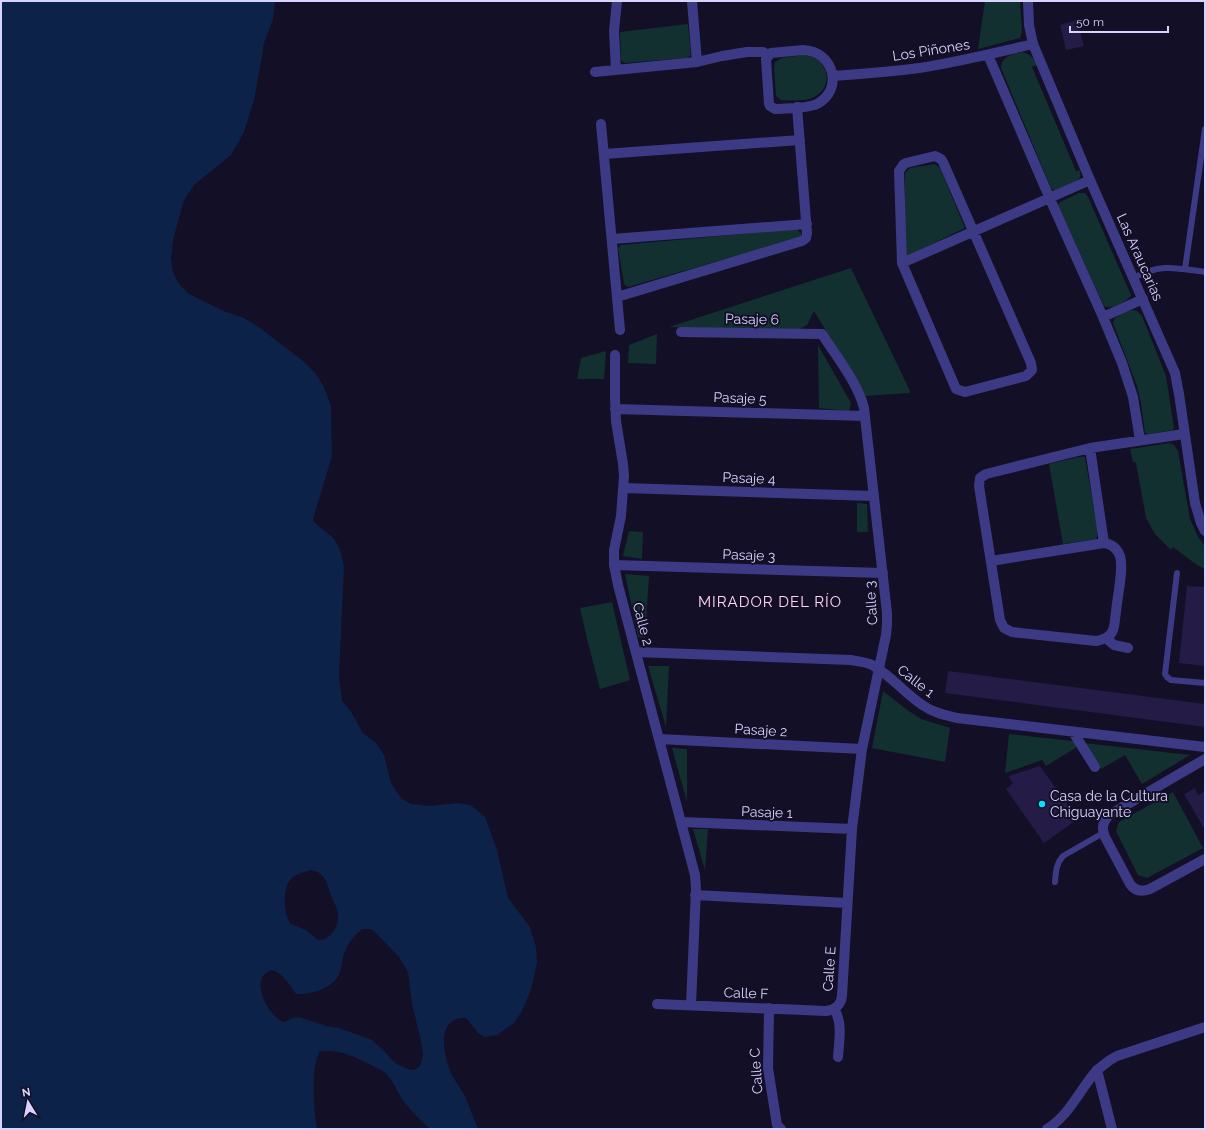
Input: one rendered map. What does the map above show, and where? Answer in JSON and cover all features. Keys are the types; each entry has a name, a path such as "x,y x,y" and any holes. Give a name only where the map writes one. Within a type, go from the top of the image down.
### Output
{"street":[{"path":"616,70 614,31 617,1"},
{"path":"692,1 697,62"},
{"name":"Las Araucarias","path":"1028,1 1029,25 1033,44 1090,180 1175,373 1197,512 1205,531"},
{"name":"Los Piñones","path":"833,76 920,68 988,55 1033,44"},
{"path":"803,50 813,51 828,62 833,76 830,89 821,101 812,106 775,109 769,104 766,62 768,55 771,53 803,50"},
{"path":"595,72 697,62 747,52 758,51 768,55"},
{"path":"988,55 1122,363 1135,408 1140,440"},
{"path":"617,296 802,241 806,238 807,224 797,108"},
{"path":"601,124 620,330"},
{"path":"604,154 800,140"},
{"path":"932,157 938,157 941,159 973,232 1031,363 1032,370 1026,376 966,392 956,388 902,263 899,175 901,167 906,163 932,157"},
{"path":"902,263 1090,180"},
{"path":"612,239 807,224"},
{"path":"1103,317 1143,299"},
{"name":"Pasaje 6","path":"681,332 822,334"},
{"name":"Calle 3","path":"822,334 856,388 862,401 874,496 887,624 862,749 852,829 848,903"},
{"name":"Calle 2","path":"615,355 615,409 623,464 624,488 621,516 614,550 614,565 618,585 694,868 696,895"},
{"name":"Pasaje 5","path":"615,409 865,416"},
{"path":"990,561 1104,542 1114,547 1118,552 1121,563 1113,630 1106,638 1101,641 1096,641 1012,632 1004,628 1000,620 990,561 979,486 980,478 986,474 1090,448 1184,434"},
{"path":"1090,448 1104,542"},
{"name":"Pasaje 4","path":"624,488 874,496"},
{"name":"Pasaje 3","path":"614,565 882,573"},
{"path":"1106,638 1114,645 1128,648"},
{"name":"Calle 1","path":"636,652 841,659 865,663 879,670 924,706 945,715 1073,732 1205,747"},
{"path":"1073,732 1095,767"},
{"name":"Pasaje 2","path":"659,739 862,749"},
{"path":"1205,759 1109,815 1104,821 1103,825 1103,833 1134,889 1146,891 1205,859"},
{"name":"Pasaje 1","path":"682,822 852,829"},
{"path":"691,1005 696,895 848,903"},
{"name":"Calle E","path":"838,1057 840,1024 834,1009 838,1006 841,1000 848,903"},
{"name":"Calle F","path":"657,1004 826,1011 834,1009"},
{"name":"Calle C","path":"769,1008 768,1074 777,1125 781,1129"},
{"path":"1047,1129 1063,1116 1086,1083 1097,1070 1110,1060 1117,1056 1205,1027"},
{"path":"1097,1070 1112,1129"}],"lane":[{"path":"1185,269 1205,129"},
{"path":"1134,278 1143,273 1170,267 1205,272"},
{"path":"1178,573 1165,674 1171,680 1205,683"},
{"path":"1055,882 1057,865 1063,856 1103,833"}],"green space":[{"path":"985,1 1020,1 1022,32 1020,38 978,49"},
{"path":"688,24 691,55 687,58 624,63 621,60 620,32"},
{"path":"1022,52 1033,58 1037,65 1032,67 1076,171 1079,170 1080,173 1080,177 1077,181 1056,190 1051,188 1001,68 1001,64 1005,59 1011,55"},
{"path":"803,55 812,57 819,61 824,67 826,81 824,88 819,94 809,99 788,101 781,100 776,95 774,69 775,62 782,58"},
{"path":"935,164 940,168 965,228 905,257 905,173 910,168"},
{"path":"1079,193 1085,193 1088,197 1131,295 1116,306 1104,306 1058,205 1060,202"},
{"path":"796,229 801,233 801,236 798,238 628,287 624,284 618,248 621,245"},
{"path":"851,268 910,391 909,393 865,396 814,311 807,325 798,330 669,327"},
{"path":"1132,310 1137,311 1142,316 1166,376 1174,428 1173,430 1149,434 1145,433 1137,386 1113,323 1115,318"},
{"path":"657,334 656,364 628,363 629,345"},
{"path":"818,345 851,403 849,411 819,408"},
{"path":"606,351 604,379 577,379 581,358"},
{"path":"1170,443 1174,445 1178,451 1190,519 1198,537 1205,546 1205,569 1197,565 1173,547 1171,550 1155,534 1146,518 1136,463 1133,462 1130,449"},
{"path":"1085,457 1098,533 1096,539 1063,544 1049,464"},
{"path":"857,503 867,504 868,532 857,532"},
{"path":"629,531 643,532 642,559 623,556"},
{"path":"625,574 649,576 645,638 638,637"},
{"path":"612,602 630,680 600,689 580,608"},
{"path":"648,666 669,666 666,727"},
{"path":"883,691 921,719 950,728 945,762 872,748"},
{"path":"1009,734 1073,741 1077,747 1046,766 1042,760 1005,773"},
{"path":"1084,743 1190,755 1142,784 1125,755 1101,769"},
{"path":"672,748 687,749 687,802"},
{"path":"1173,792 1203,848 1147,878 1138,875 1116,831 1119,822"},
{"path":"693,829 708,829 705,870"}],"water":[{"path":"1,1 275,1 273,19 264,43 254,100 244,132 231,155 194,185 184,200 173,240 171,258 173,272 179,284 189,294 226,312 244,318 260,328 303,361 316,374 324,387 331,406 332,456 313,519 317,525 334,539 338,545 344,567 339,676 342,701 350,710 363,733 376,743 384,755 392,785 402,799 411,804 429,806 459,803 470,805 485,817 497,850 508,898 530,927 536,947 537,963 531,990 522,1011 514,1023 497,1035 484,1037 478,1033 466,1018 454,1020 446,1029 444,1049 449,1068 466,1098 479,1129 430,1129 404,1102 387,1074 354,1057 341,1053 320,1051 317,1058 314,1078 314,1100 317,1129 1,1129","holes":["311,870 320,874 326,880 338,914 336,928 330,935 322,940 318,940 306,930 291,924 288,920 285,908 285,895 288,883 300,873","362,929 371,929 378,935 399,957 408,972 412,1004 423,1054 419,1067 414,1070 395,1063 372,1040 339,1028 326,1026 299,1017 284,1022 273,1014 268,1008 261,992 262,978 270,971 275,971 281,975 296,994 314,992 323,989 337,978 341,969 344,953 348,945"]}],"building":[{"path":"1077,20 1084,46 1066,50 1060,25"},
{"path":"1187,586 1205,587 1205,666 1179,663"},
{"path":"948,671 1205,704 1205,727 945,693"},
{"name":"Casa de la Cultura Chiguayante","path":"1040,766 1078,819 1044,843 1006,789 1013,783 1008,776"},
{"path":"1195,788 1198,795 1205,791 1205,830 1184,794"}],"place":[{"name":"Casa de la Cultura Chiguayante","path":"1042,804"}],"district":[{"name":"MIRADOR DEL RÍO","path":"770,602"}]}
